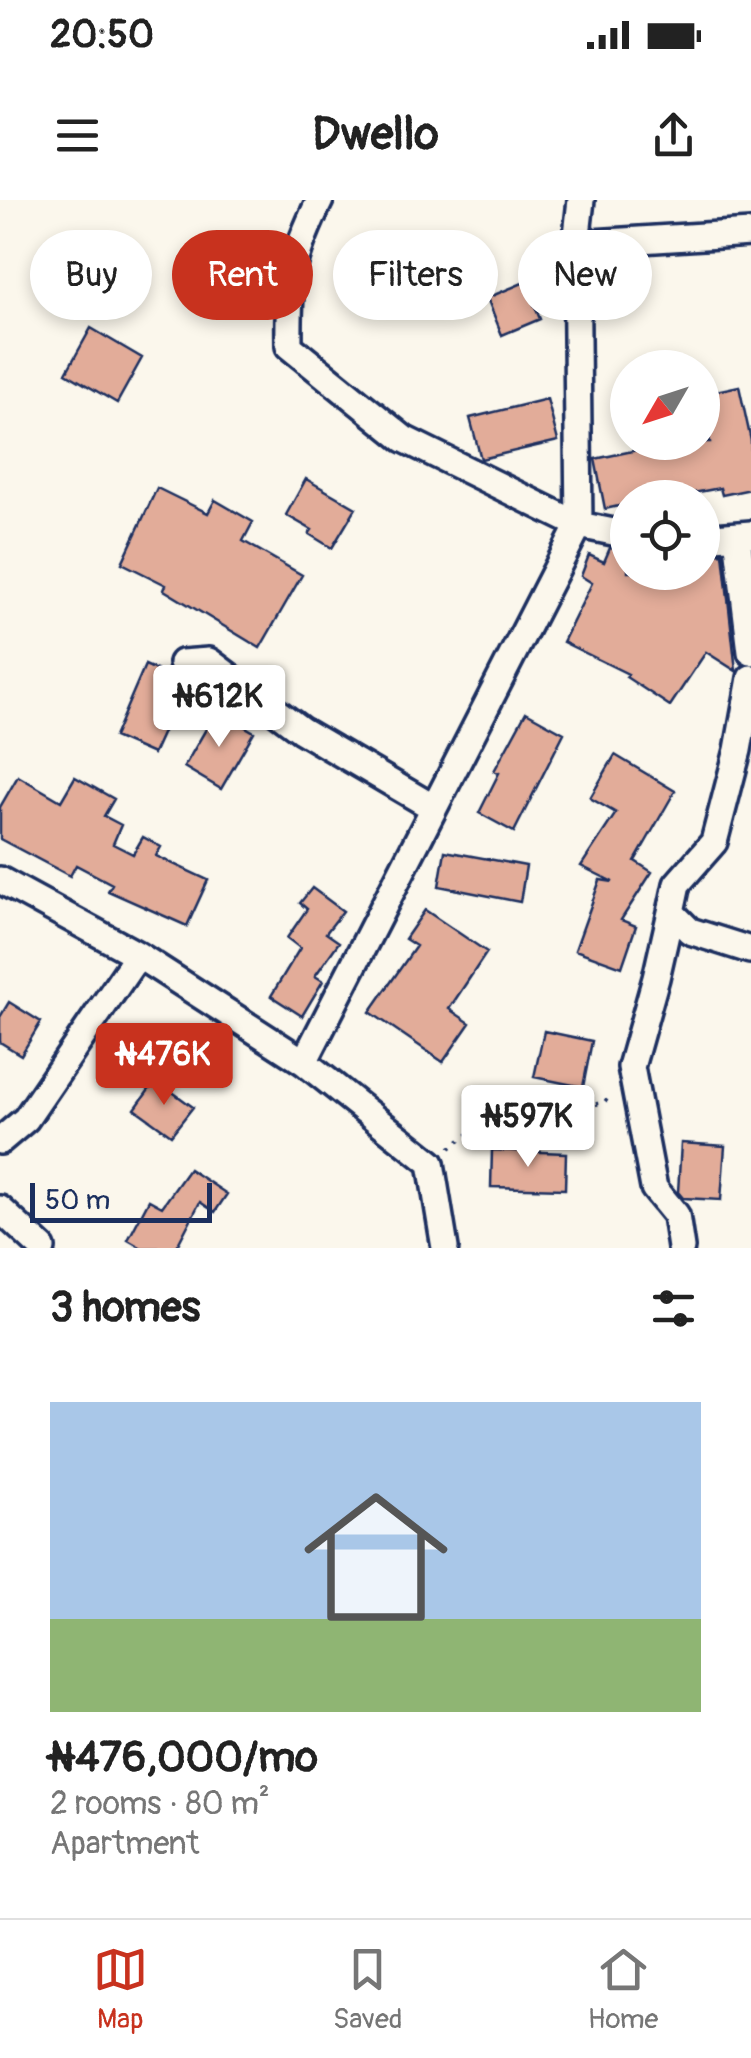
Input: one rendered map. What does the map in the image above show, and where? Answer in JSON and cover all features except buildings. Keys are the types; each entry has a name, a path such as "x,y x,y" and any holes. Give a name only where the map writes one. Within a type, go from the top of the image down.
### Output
{"street":[{"path":"320,200 298,244 288,287 289,346 404,440 579,526 610,532"},
{"path":"578,230 581,200"},
{"path":"652,239 751,233"},
{"path":"304,1062 579,526 577,320"},
{"path":"744,535 751,652"},
{"path":"182,662 209,661 301,730 434,808"},
{"path":"681,1248 676,1215 654,1188 630,1067 656,978 677,884 714,842 738,750 751,678"},
{"path":"0,880 138,955 304,1062 430,1163 445,1248"},
{"path":"670,912 690,930 750,950"},
{"path":"0,1141 26,1119 138,955"},
{"path":"0,1209 42,1248"}],"path":[{"path":"430,1163 483,1122 519,1108 557,1109 604,1103 630,1067"}]}
